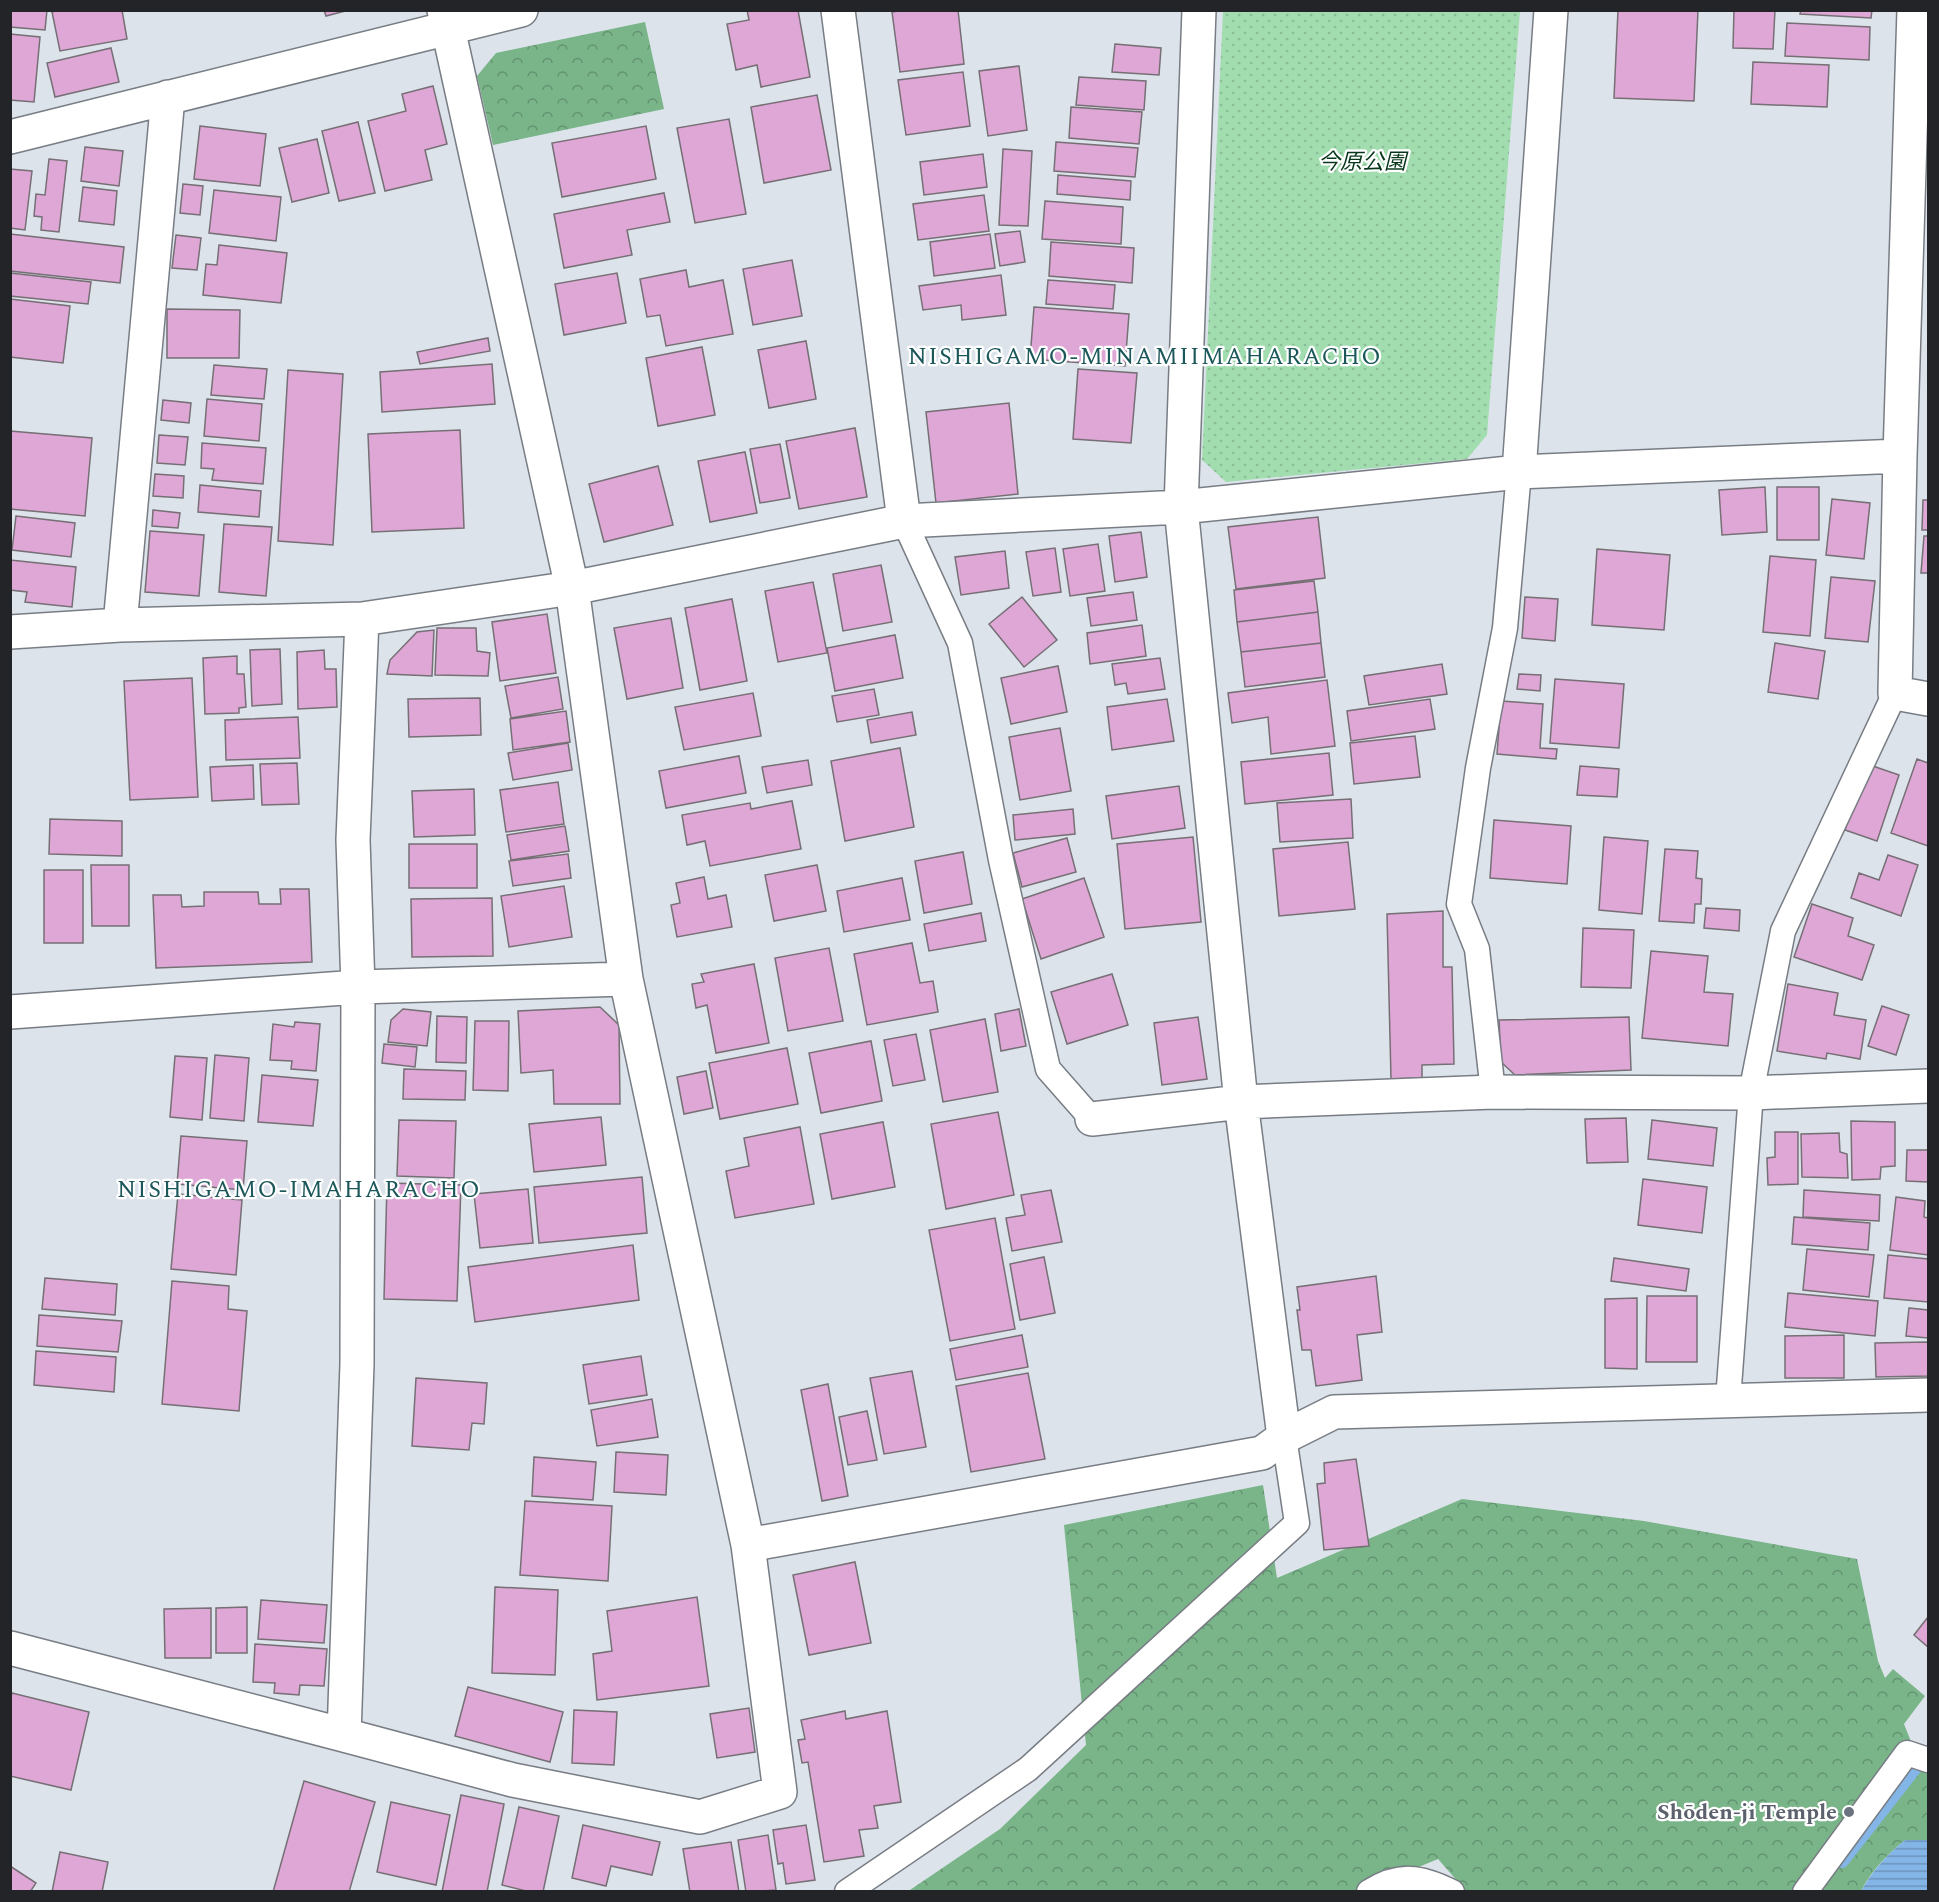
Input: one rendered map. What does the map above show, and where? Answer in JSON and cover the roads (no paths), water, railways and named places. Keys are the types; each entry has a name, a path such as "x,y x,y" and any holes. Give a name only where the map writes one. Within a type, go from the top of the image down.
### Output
{"street":[{"path":"10,137 168,97 446,20 521,10"},
{"path":"837,10 904,520"},
{"path":"1199,10 1181,507 1241,1102 1284,1437"},
{"path":"1519,472 1551,10"},
{"path":"1914,10 1895,693 1929,699"},
{"path":"10,1648 513,1780 700,1817 780,1792 748,1545 626,979 572,588 446,20"},
{"path":"120,626 168,97"},
{"path":"10,632 120,626 362,619 572,588 904,520 1181,507 1519,472 1900,456"},
{"path":"344,1735 357,1364 357,987 353,840 362,619"},
{"path":"10,1012 357,987 626,979"},
{"path":"1092,1119 1241,1102 1493,1092 1750,1093 1929,1086"},
{"path":"748,1545 1262,1453 1284,1437 1334,1412 1929,1395"}],"lane":[{"path":"1493,1092 1477,949 1459,904 1478,768 1505,628 1519,472"},
{"path":"904,520 960,643 1001,860 1048,1069 1092,1119"},
{"path":"1728,1400 1750,1093 1783,931 1895,693"},
{"path":"847,1892 1028,1769 1297,1523 1284,1437"},
{"path":"1805,1892 1907,1753 1929,1760"},
{"path":"1369,1892 1405,1877 1432,1882 1452,1892"}],"water":[{"path":"1905,1840 1928,1840 1928,1891 1861,1891 1881,1863"}],"waterway":[{"path":"1842,1861 1914,1769"}],"place":[{"name":"Shōden-ji Temple","path":"1849,1812"}],"district":[{"name":"NISHIGAMO-MINAMIIMAHARACHO","path":"1145,357"},
{"name":"NISHIGAMO-IMAHARACHO","path":"299,1190"}],"park label":[{"name":"今原公園","path":"1362,162"}]}
